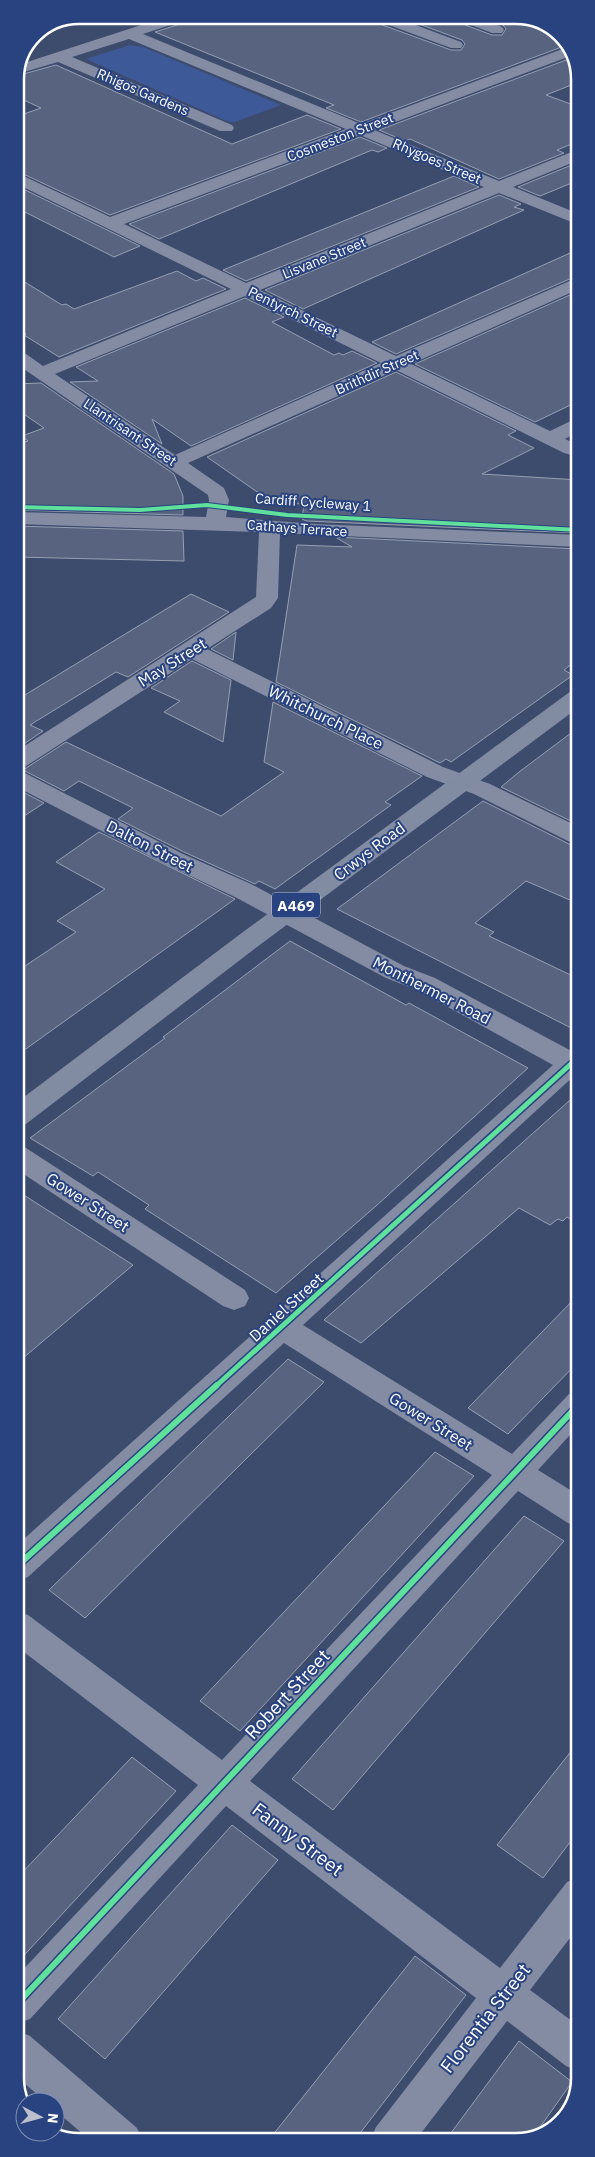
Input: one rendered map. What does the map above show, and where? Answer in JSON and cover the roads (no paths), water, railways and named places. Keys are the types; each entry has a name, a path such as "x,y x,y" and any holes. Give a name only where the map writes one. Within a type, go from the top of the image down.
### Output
{"main road":[{"name":"Crwys Road","path":"24,1111 285,913 571,702"}],"street":[{"path":"25,68 160,24"},
{"path":"400,24 456,44"},
{"path":"481,24 497,30"},
{"name":"Rhygoes Street","path":"130,34 571,217"},
{"name":"Cosmeston Street","path":"110,223 565,53"},
{"name":"Rhigos Gardens","path":"60,57 226,128"},
{"name":"Lisvane Street","path":"30,371 246,290 571,157"},
{"name":"Pentyrch Street","path":"24,181 571,449"},
{"name":"Brithdir Street","path":"175,462 571,286"},
{"name":"Llantrisant Street","path":"30,371 175,462 218,492 219,500 215,523"},
{"path":"550,439 571,427"},
{"name":"Cathays Terrace","path":"24,518 215,523 571,541"},
{"name":"May Street","path":"24,757 263,603 267,598 270,526"},
{"name":"Whitchurch Place","path":"191,650 442,775 482,789 571,833"},
{"name":"Dalton Street","path":"24,780 174,859 230,884 285,913"},
{"name":"Monthermer Road","path":"285,913 395,972 426,984 571,1063"},
{"name":"Daniel Street","path":"24,1560 571,1069"},
{"name":"Gower Street","path":"24,1160 234,1298"},
{"name":"Gower Street","path":"282,1327 571,1508"},
{"name":"Robert Street","path":"24,1996 571,1413"},
{"name":"Fanny Street","path":"24,1632 571,2045"},
{"name":"Florentia Street","path":"396,2133 571,1907"},
{"path":"24,2057 113,2133"}]}
